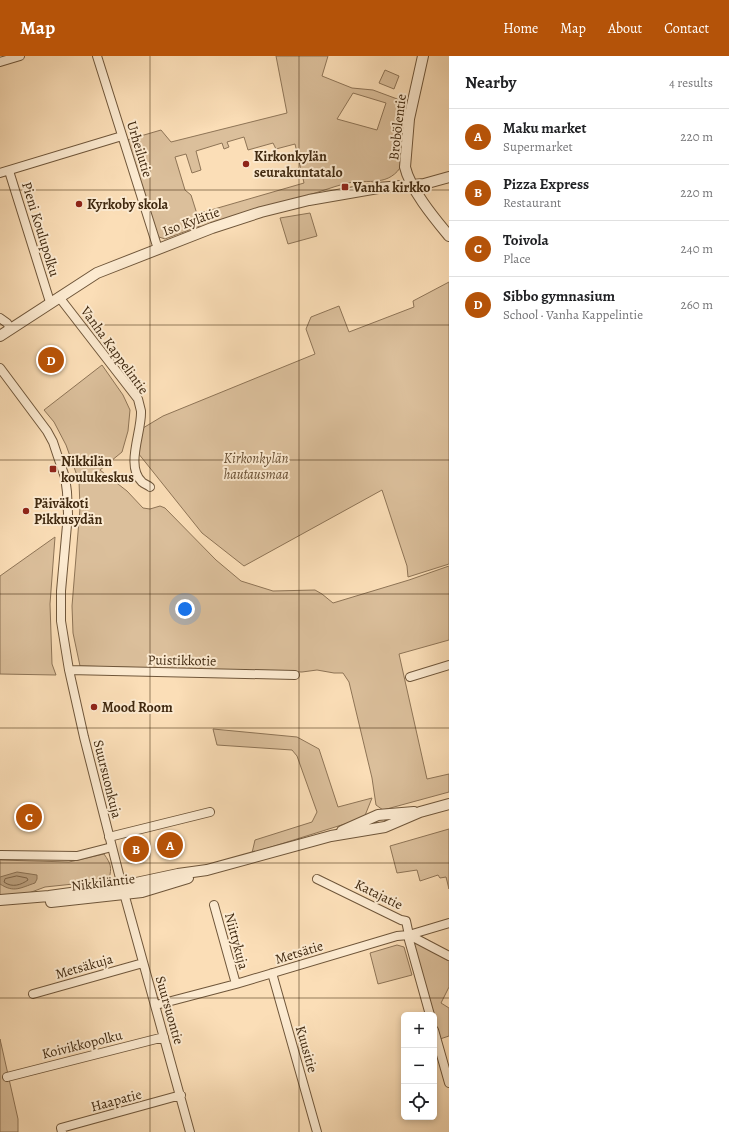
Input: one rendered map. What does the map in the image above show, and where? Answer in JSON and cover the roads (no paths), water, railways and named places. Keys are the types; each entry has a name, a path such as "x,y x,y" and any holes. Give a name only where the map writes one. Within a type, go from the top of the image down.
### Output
{"street":[{"path":"0,62 20,56"},
{"name":"Urheilutie","path":"97,56 158,249"},
{"name":"Brobölentie","path":"423,56 412,102 406,145 406,167 412,185 438,223 449,236"},
{"path":"0,173 122,136"},
{"name":"Pieni Koulupolku","path":"10,170 49,299"},
{"name":"Iso Kylätie","path":"0,336 49,299 59,297 97,273 212,228 276,208 326,196 378,188 424,184 449,177"},
{"name":"Vanha Kappelintie","path":"59,297 138,399 140,415 134,459 135,470 142,483 150,487"},
{"path":"0,318 7,323 11,329"},
{"name":"Suursuonkuja","path":"0,368 53,442 65,477 68,503 61,591 61,621 69,670 84,737 123,890"},
{"path":"410,677 449,665"},
{"name":"Puistikkotie","path":"69,670 295,675"},
{"name":"Nikkiläntie","path":"0,907 123,890 178,874 207,870 331,836 385,828 420,812 449,804"},
{"path":"109,837 210,812"},
{"path":"0,855 77,856 112,847"},
{"name":"Katajatie","path":"318,879 401,920 406,921 409,935 408,940 429,1012"},
{"name":"Nikkiläntie","path":"0,900 123,890"},
{"name":"Suursuontie","path":"123,890 190,1132"},
{"name":"Niittykuja","path":"214,905 236,984"},
{"name":"Metsätie","path":"156,1005 272,974 396,936 409,935 449,923"},
{"path":"409,935 449,956"},
{"name":"Metsäkuja","path":"33,994 143,964"},
{"name":"Kuusitie","path":"272,974 317,1132"},
{"name":"Koivikkopolku","path":"7,1077 164,1037"},
{"path":"437,1041 449,1083"},
{"name":"Haapatie","path":"62,1132 61,1128 181,1096"}],"water":[{"path":"17,872 37,875 37,879 35,883 17,889 5,887 0,884 0,877"}],"place":[{"name":"Kirkonkylän seurakuntatalo","path":"246,164"},
{"name":"Vanha kirkko","path":"345,187"},
{"name":"Kyrkoby skola","path":"79,204"},
{"name":"Sibbo gymnasium","path":"51,360"},
{"name":"Nikkilän koulukeskus","path":"53,469"},
{"name":"Päiväkoti Pikkusydän","path":"26,511"},
{"name":"Mood Room","path":"94,707"},
{"name":"Toivola","path":"29,817"},
{"name":"Maku market","path":"170,845"},
{"name":"Pizza Express","path":"136,849"}],"park label":[{"name":"Kirkonkylän hautausmaa","path":"256,466"}]}
